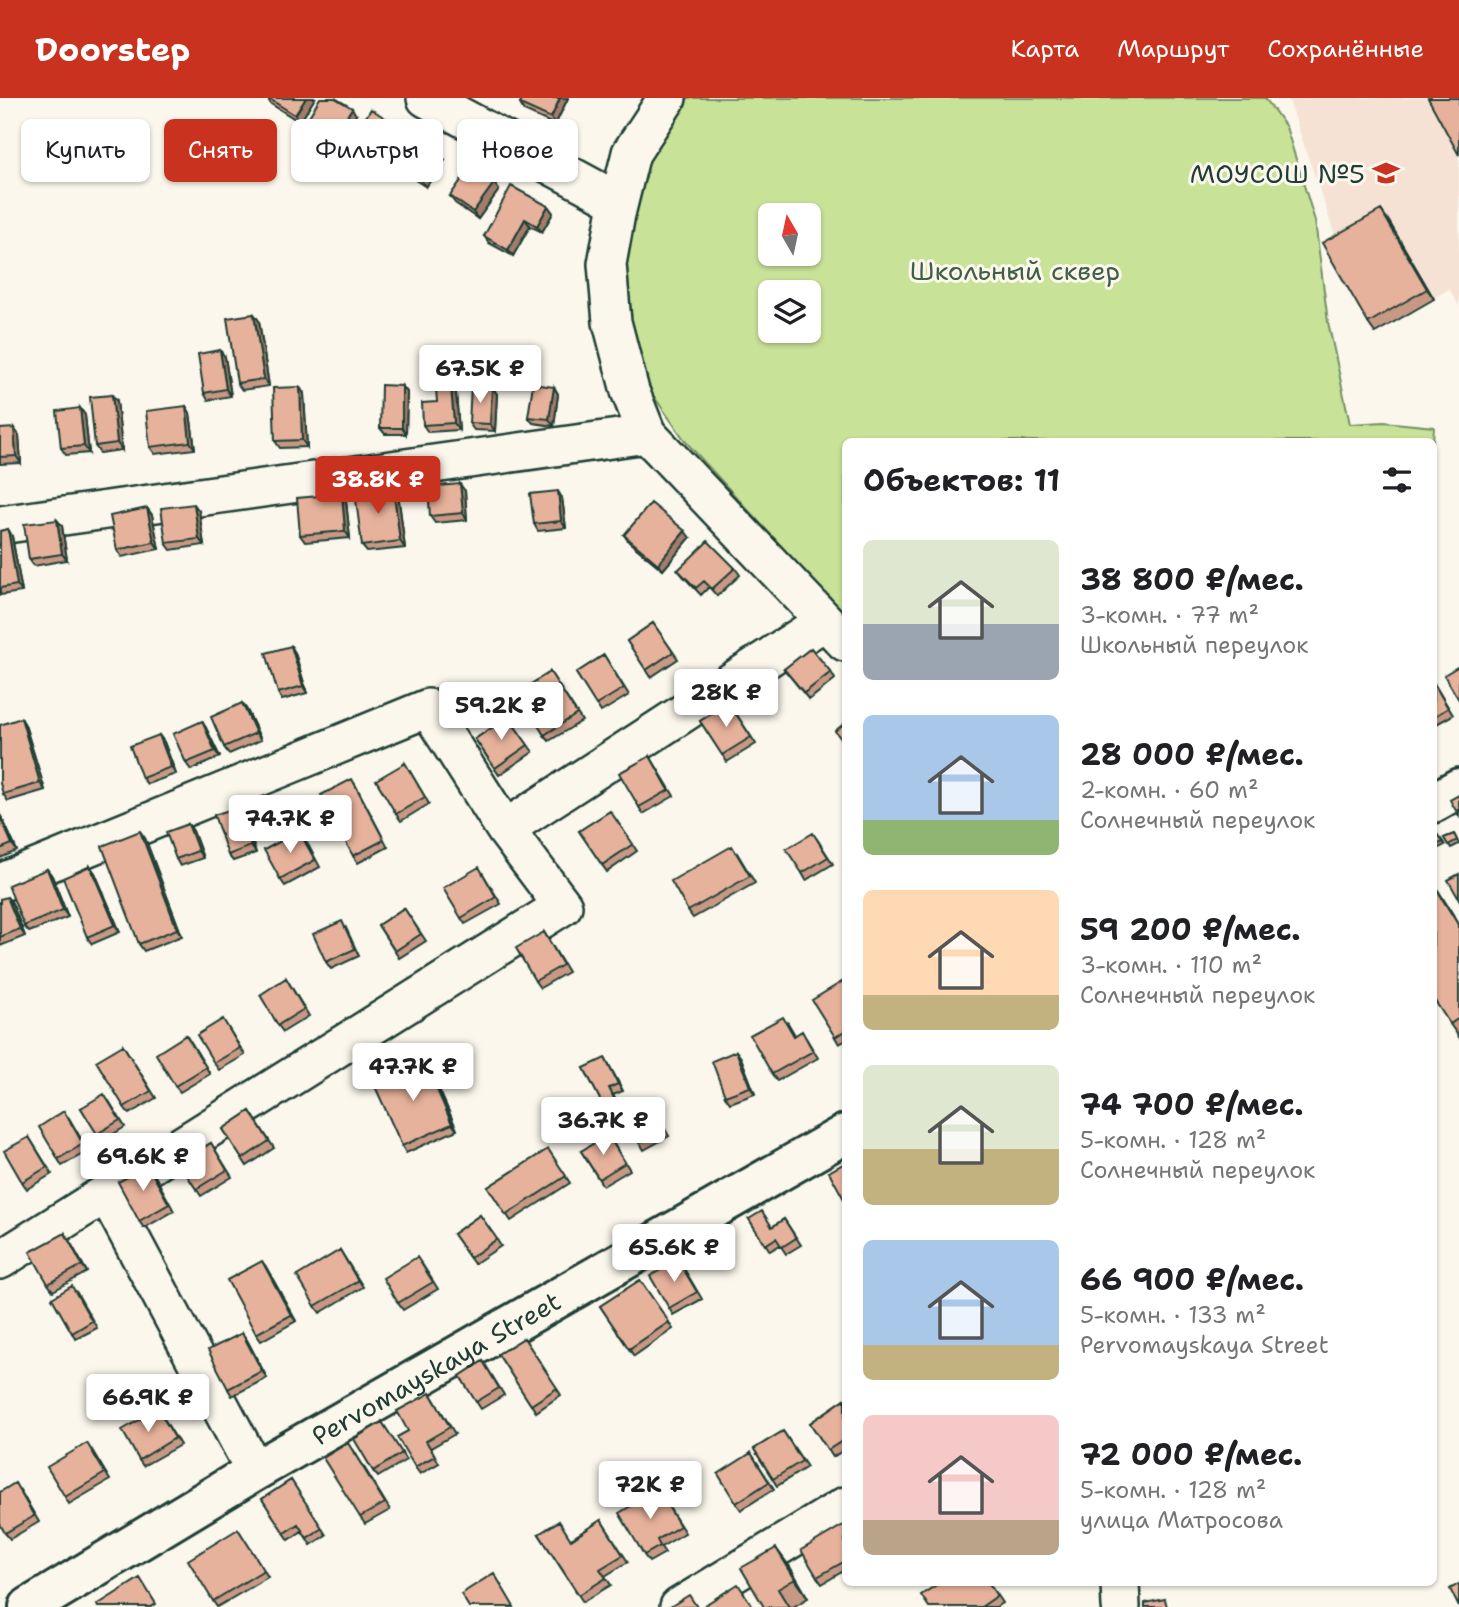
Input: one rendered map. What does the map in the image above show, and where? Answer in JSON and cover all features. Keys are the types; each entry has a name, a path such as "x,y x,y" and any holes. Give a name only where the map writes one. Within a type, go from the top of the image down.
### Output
{"main road":[{"path":"1437,801 1459,789"},
{"name":"Pervomayskaya Street","path":"29,1607 255,1471 842,1136"}],"street":[{"path":"426,98 619,202"},
{"path":"505,829 835,631 647,434 631,391 612,322 607,264 631,153 667,98"},
{"path":"0,524 647,434"},
{"path":"0,883 428,708 505,829 563,906 0,1260"},
{"path":"107,1194 255,1471"},
{"path":"679,1607 842,1508"},
{"path":"1120,1586 1121,1607"}],"shaded area":[{"name":"МОУСОШ №5","path":"1288,98 1459,98 1459,306 1449,289 1375,333 1329,253 1339,247"}],"green space":[{"name":"Школьный сквер","path":"680,98 1265,98 1286,127 1315,221 1328,322 1350,424 1384,422 1434,427 1433,438 842,438 842,613 686,442 634,368 619,261 653,137"}],"building":[{"path":"268,98 306,98 295,115"},
{"path":"320,98 335,98 352,108 345,119 308,119"},
{"path":"522,98 560,98 551,118 520,104"},
{"path":"1428,98 1459,98 1459,155"},
{"path":"371,109 387,119 365,119"},
{"path":"460,182 494,183 473,212 450,196"},
{"path":"511,186 548,206 537,226 525,219 508,250 484,236"},
{"path":"1381,210 1427,289 1368,323 1322,243"},
{"path":"254,314 264,379 237,383 227,318"},
{"path":"220,350 226,389 204,393 198,354"},
{"path":"449,362 454,423 423,425 422,403 437,402 434,363"},
{"path":"533,384 554,387 549,419 528,417"},
{"path":"381,385 402,386 402,428 380,428"},
{"path":"471,386 492,387 490,424 469,423"},
{"path":"300,387 302,440 275,441 273,388"},
{"path":"112,395 117,443 95,446 90,397"},
{"path":"186,406 190,442 150,447 146,411"},
{"path":"80,408 84,446 61,448 57,411"},
{"path":"14,428 16,456 0,457 0,429"},
{"path":"460,484 463,513 430,516 428,487"},
{"path":"393,487 400,541 362,546 355,492"},
{"path":"558,491 561,521 534,524 530,494"},
{"path":"342,494 345,531 300,535 297,498"},
{"path":"651,503 685,531 658,564 624,535"},
{"path":"194,504 199,539 166,543 161,508"},
{"path":"147,508 154,542 117,550 110,516"},
{"path":"57,520 62,554 29,559 24,524"},
{"path":"8,529 17,585 0,588 0,531"},
{"path":"708,541 735,568 712,589 704,581 696,588 678,570"},
{"path":"653,623 673,652 646,670 627,641"},
{"path":"291,646 303,686 278,693 266,653"},
{"path":"811,648 831,672 804,693 784,669"},
{"path":"604,655 624,688 596,705 576,673"},
{"path":"1459,666 1459,700 1444,675"},
{"path":"550,672 577,714 544,735 518,692"},
{"path":"1437,689 1448,708 1437,715"},
{"path":"242,703 256,733 224,747 211,717"},
{"path":"729,703 751,737 722,755 700,721"},
{"path":"508,717 528,745 495,768 475,739"},
{"path":"21,718 40,783 3,794 0,783 0,725"},
{"path":"202,721 215,751 186,763 173,734"},
{"path":"842,725 842,740 835,731"},
{"path":"159,735 171,767 142,778 130,746"},
{"path":"650,756 669,790 639,807 619,773"},
{"path":"405,763 425,797 396,814 376,780"},
{"path":"352,779 384,840 353,856 321,795"},
{"path":"1459,795 1459,816 1450,800"},
{"path":"238,807 251,846 228,855 214,815"},
{"path":"610,811 633,844 602,865 579,831"},
{"path":"0,816 12,844 0,849"},
{"path":"188,824 198,851 176,859 166,832"},
{"path":"140,831 177,929 139,944 102,846"},
{"path":"299,831 315,860 280,879 264,850"},
{"path":"813,833 828,857 802,873 786,849"},
{"path":"1437,834 1443,842 1437,845"},
{"path":"1454,834 1457,840 1448,845 1444,838"},
{"path":"732,846 750,876 688,911 671,881"},
{"path":"90,866 115,925 87,937 63,878"},
{"path":"479,867 496,897 461,918 443,888"},
{"path":"47,869 63,910 24,926 8,885"},
{"path":"1459,874 1459,899 1448,880"},
{"path":"1437,890 1459,926 1459,1018 1450,1024 1437,1004"},
{"path":"7,897 20,929 0,937 0,899"},
{"path":"404,908 421,934 395,951 378,925"},
{"path":"342,921 355,949 326,962 313,934"},
{"path":"544,932 563,965 535,981 516,948"},
{"path":"286,978 304,1009 278,1025 260,995"},
{"path":"842,982 842,1033 835,1037 812,1000"},
{"path":"783,1017 794,1036 802,1031 813,1051 772,1074 750,1035"},
{"path":"223,1019 240,1048 214,1063 197,1035"},
{"path":"186,1035 206,1067 175,1086 156,1054"},
{"path":"123,1045 151,1091 124,1107 96,1061"},
{"path":"736,1051 750,1087 725,1096 712,1061"},
{"path":"605,1058 618,1084 609,1088 621,1113 610,1119 584,1068"},
{"path":"424,1060 452,1124 402,1146 373,1082"},
{"path":"104,1094 120,1120 97,1134 81,1108"},
{"path":"648,1102 664,1129 639,1143 623,1116"},
{"path":"64,1111 83,1144 58,1159 39,1127"},
{"path":"250,1111 269,1141 242,1159 223,1129"},
{"path":"608,1135 625,1163 599,1179 581,1151"},
{"path":"29,1137 47,1167 22,1182 4,1151"},
{"path":"211,1143 227,1170 196,1189 179,1163"},
{"path":"548,1149 566,1176 506,1215 488,1187"},
{"path":"842,1165 842,1196 829,1172"},
{"path":"148,1166 169,1204 139,1221 118,1182"},
{"path":"762,1211 772,1227 784,1219 796,1238 782,1247 776,1238 765,1245 749,1219"},
{"path":"480,1215 497,1239 470,1258 453,1234"},
{"path":"65,1233 82,1265 48,1284 30,1252"},
{"path":"340,1250 358,1281 315,1306 297,1276"},
{"path":"417,1257 433,1282 398,1303 383,1278"},
{"path":"678,1260 697,1292 669,1308 650,1276"},
{"path":"262,1261 291,1315 256,1334 227,1280"},
{"path":"640,1280 669,1322 629,1349 600,1306"},
{"path":"72,1286 92,1321 72,1333 52,1298"},
{"path":"242,1333 262,1371 228,1389 208,1350"},
{"path":"524,1338 557,1388 531,1405 498,1354"},
{"path":"483,1361 499,1388 476,1402 460,1376"},
{"path":"430,1393 450,1427 426,1441 435,1456 415,1467 397,1437 408,1431 397,1411"},
{"path":"842,1401 842,1441 828,1450 810,1423"},
{"path":"158,1409 175,1438 139,1460 122,1430"},
{"path":"382,1422 402,1453 373,1471 354,1439"},
{"path":"783,1431 802,1461 773,1479 754,1449"},
{"path":"87,1443 105,1473 65,1497 47,1467"},
{"path":"348,1443 385,1503 360,1517 323,1458"},
{"path":"751,1453 769,1482 736,1503 718,1474"},
{"path":"291,1480 322,1528 307,1538 298,1524 284,1533 262,1499"},
{"path":"15,1483 34,1516 5,1533 0,1524 0,1492"},
{"path":"658,1490 680,1526 657,1540 660,1546 644,1555 619,1513"},
{"path":"601,1520 623,1555 600,1569 606,1578 579,1595 539,1534 559,1521 571,1540"},
{"path":"842,1526 842,1563 817,1577 801,1550"},
{"path":"238,1529 264,1570 213,1601 188,1560"},
{"path":"776,1548 795,1579 778,1589 789,1607 764,1607 741,1568"},
{"path":"494,1573 514,1607 469,1607 461,1594"},
{"path":"140,1578 156,1604 151,1607 98,1607 97,1605"},
{"path":"738,1584 753,1607 705,1605"},
{"path":"1459,1584 1459,1607 1450,1589"},
{"path":"935,1586 991,1586 997,1596 981,1607 929,1607 921,1595"},
{"path":"689,1595 697,1607 670,1607"},
{"path":"1165,1599 1167,1607 1145,1607 1145,1603"}],"place":[{"name":"МОУСОШ №5","path":"1386,173"}]}
